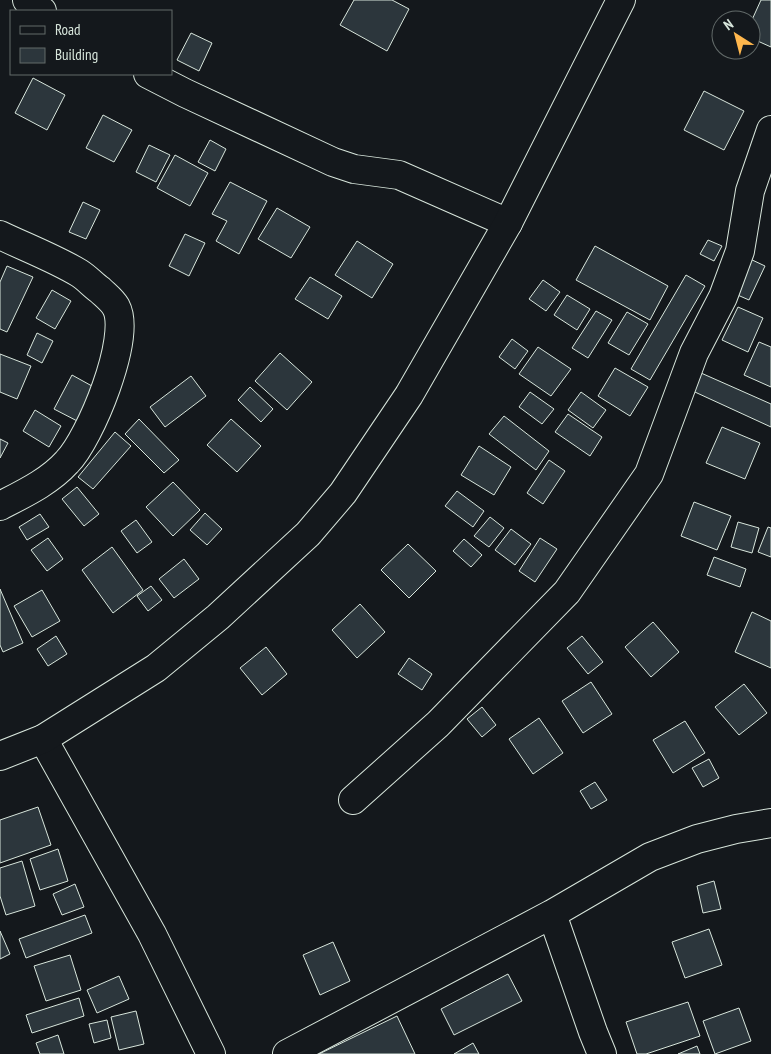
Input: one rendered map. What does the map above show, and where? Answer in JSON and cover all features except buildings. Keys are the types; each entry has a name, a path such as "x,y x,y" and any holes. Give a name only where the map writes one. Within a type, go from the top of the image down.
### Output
{"street":[{"path":"27,0 41,10"},
{"path":"0,756 43,739 156,668 218,617 308,534 343,493 409,395 508,223 621,0"},
{"path":"150,75 333,162 354,169 399,175 508,223"},
{"path":"353,800 438,724 567,592 649,474 694,353 724,297 740,251 750,191 771,130"},
{"path":"0,235 80,274 108,297 116,307 119,316 120,335 111,371 96,413 82,443 67,462 49,478 0,506"},
{"path":"43,739 152,934 211,1054"},
{"path":"287,1054 552,914 650,856 697,839 736,829 771,823"},
{"path":"552,914 602,1054"}]}
